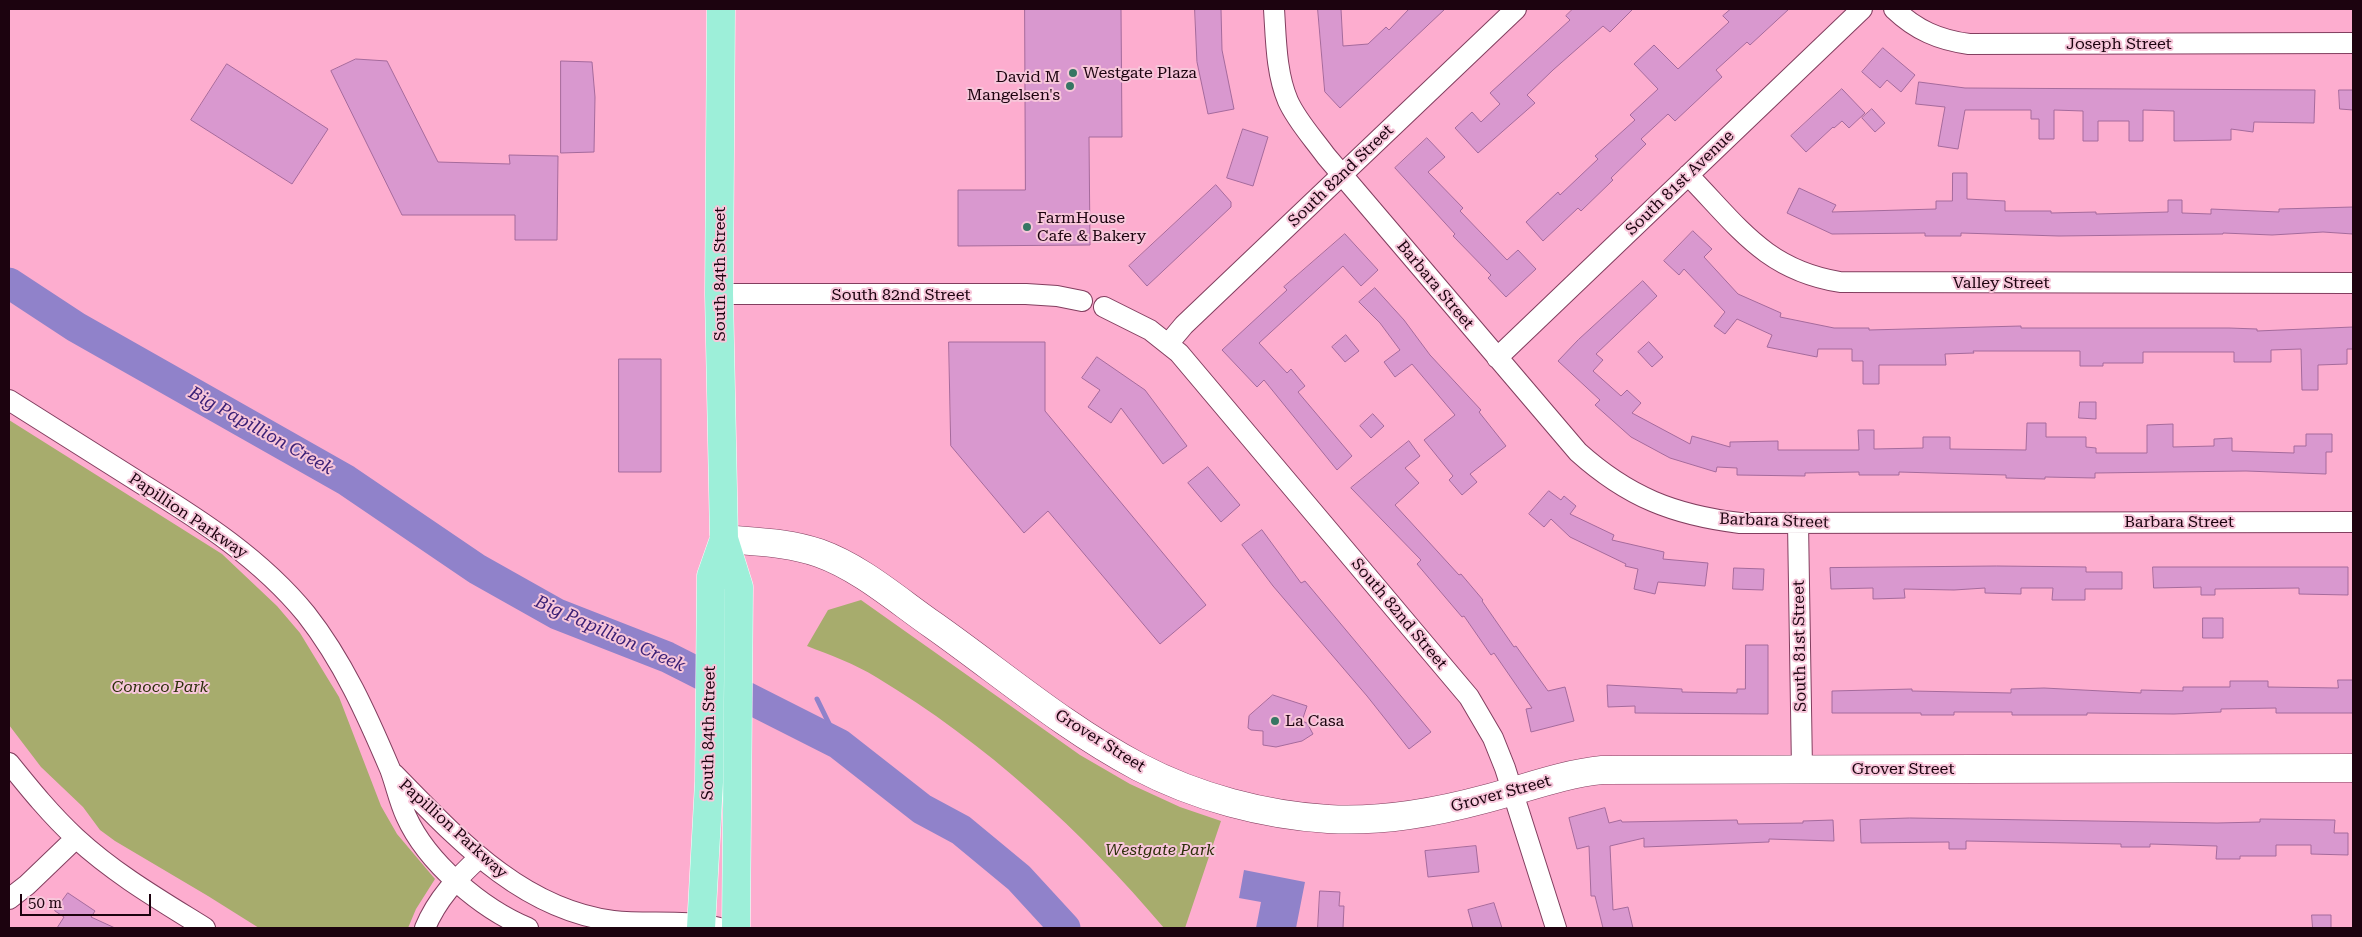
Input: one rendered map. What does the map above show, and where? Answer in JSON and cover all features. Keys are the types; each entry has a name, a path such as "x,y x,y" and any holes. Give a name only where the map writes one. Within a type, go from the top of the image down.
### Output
{"main road":[{"name":"South 84th Street","path":"721,9 720,294 724,539 739,587 736,928"},
{"name":"South 84th Street","path":"707,927 711,576 724,539"}],"street":[{"name":"Barbara Street","path":"1274,9 1280,75 1288,101 1298,118 1342,174 1578,452 1601,473 1626,490 1666,508 1708,519 1740,523 2353,522"},
{"name":"South 82nd Street","path":"1168,344 1184,325 1516,9"},
{"name":"South 81st Avenue","path":"1497,358 1862,9"},
{"name":"Joseph Street","path":"1894,9 1903,18 1936,37 1969,44 2353,44"},
{"name":"Valley Street","path":"1688,175 1758,248 1776,261 1798,272 1840,282 2353,283"},
{"name":"South 82nd Street","path":"720,294 1026,294 1057,296 1082,301"},
{"name":"South 82nd Street","path":"1104,307 1150,330 1179,354 1469,697 1493,738 1556,928"},
{"name":"Papillion Parkway","path":"9,400 203,522 272,577 306,614 336,655 352,685 390,771 406,817 424,844 455,881 484,905 528,928"},
{"name":"South 81st Street","path":"1798,523 1802,769"},
{"name":"Grover Street","path":"724,539 792,544 848,566 1098,743 1140,768 1201,794 1243,805 1290,814 1328,819 1365,819 1426,814 1569,774 1602,770 2353,768"},
{"path":"9,763 46,808 76,838 136,886 205,928"},
{"name":"Papillion Parkway","path":"390,771 480,858 525,890 581,914 613,921 707,927"},
{"path":"9,899 27,886 76,838"},
{"path":"425,928 436,906 455,881 480,858"}],"green space":[{"name":"Conoco Park","path":"9,420 222,554 277,606 300,633 339,697 381,806 397,834 435,879 416,909 408,928 259,928 100,830 83,807 41,767 9,725"},
{"name":"Westgate Park","path":"861,600 1080,755 1130,784 1180,807 1221,821 1185,928 1164,928 1133,892 1066,823 994,760 956,730 868,672 807,646 828,610"}],"shaded area":[{"path":"1244,870 1305,882 1296,928 1256,928 1261,902 1239,898"}],"building":[{"name":"Westgate Plaza","path":"1025,9 1121,9 1122,137 1089,137 1090,245 958,246 958,190 1025,190"},
{"path":"1195,9 1221,9 1222,50 1234,109 1208,114 1197,62"},
{"path":"1318,9 1341,9 1343,46 1368,44 1386,27 1389,30 1409,9 1445,9 1340,108 1325,92"},
{"path":"1573,9 1633,9 1610,32 1603,26 1553,70 1527,95 1535,103 1478,153 1455,128 1472,112 1481,122 1500,104 1490,93 1570,20 1566,16"},
{"path":"1731,9 1789,9 1750,45 1747,42 1716,70 1722,77 1675,121 1668,114 1641,139 1646,144 1611,178 1613,180 1581,211 1578,208 1543,241 1526,222 1558,192 1560,195 1598,159 1595,156 1635,120 1630,115 1658,89 1634,64 1654,45 1678,69 1729,22 1723,16"},
{"path":"1883,48 1915,75 1901,92 1887,80 1880,88 1862,72"},
{"path":"356,59 387,61 438,162 510,164 509,155 558,156 557,240 515,240 515,215 402,215 331,71"},
{"path":"561,61 592,62 595,97 594,152 561,153"},
{"path":"227,64 328,129 292,184 191,120"},
{"path":"1919,82 1965,88 2315,90 2314,123 2254,122 2253,132 2231,129 2231,140 2174,141 2174,111 2143,110 2143,141 2129,141 2129,121 2098,121 2098,141 2083,141 2083,111 2054,110 2054,139 2039,139 2039,119 2031,119 2031,110 1965,110 1958,149 1938,146 1945,107 1916,104"},
{"path":"1842,89 1865,113 1849,128 1842,121 1806,152 1791,136"},
{"path":"2339,90 2353,90 2353,110 2340,109"},
{"path":"1872,109 1885,123 1875,132 1862,118"},
{"path":"1243,129 1268,137 1253,186 1227,178"},
{"path":"1427,138 1445,157 1428,172 1463,208 1460,211 1507,260 1518,250 1536,269 1506,297 1488,278 1491,275 1453,236 1455,234 1395,168"},
{"path":"1953,173 1967,173 1967,199 2005,201 2005,211 2096,212 2096,214 2168,212 2168,200 2182,200 2182,213 2211,214 2211,209 2279,212 2279,209 2353,207 2353,234 2323,232 2272,235 2223,233 2059,236 1961,233 1961,236 1925,236 1925,233 1832,234 1787,213 1799,188 1836,205 1832,212 1936,209 1936,201 1952,201"},
{"path":"1216,185 1231,202 1231,207 1147,286 1129,266"},
{"path":"1693,231 1712,249 1704,257 1738,294 1781,313 1780,317 1834,328 1869,328 1869,330 2021,326 2021,328 2229,328 2257,329 2257,331 2353,327 2353,349 2347,349 2347,364 2318,365 2318,390 2302,390 2301,349 2271,350 2271,362 2234,362 2234,352 2143,352 2143,363 2103,363 2103,366 2080,366 2080,351 1973,351 1974,353 1945,354 1946,365 1879,365 1879,384 1863,384 1863,361 1852,361 1852,349 1818,349 1817,357 1767,347 1772,335 1737,319 1725,334 1714,326 1725,312 1684,269 1679,275 1664,261"},
{"path":"1345,234 1378,270 1361,286 1343,266 1259,343 1287,373 1291,369 1305,386 1298,392 1352,456 1337,470 1264,380 1257,387 1222,350 1287,290 1284,287"},
{"path":"1643,281 1657,296 1596,354 1603,360 1593,371 1621,396 1627,390 1641,403 1632,413 1690,444 1692,436 1730,447 1730,442 1778,441 1778,450 1859,450 1858,430 1874,430 1874,449 1923,448 1923,437 1950,437 1950,449 2026,450 2027,423 2046,423 2046,437 2086,437 2086,447 2096,448 2096,453 2147,453 2147,425 2173,424 2173,447 2214,446 2214,439 2232,438 2232,451 2294,453 2294,446 2306,446 2306,434 2332,434 2332,452 2326,452 2326,474 2246,471 2095,473 2095,478 2045,477 2045,479 2006,478 2006,475 1899,472 1899,475 1859,475 1859,472 1805,473 1805,476 1737,475 1737,468 1717,467 1716,472 1670,458 1631,437 1595,405 1600,400 1558,361 1578,340"},
{"path":"1375,288 1404,320 1430,355 1481,410 1479,412 1506,446 1470,474 1477,482 1462,495 1449,480 1453,476 1424,440 1455,415 1412,364 1395,377 1384,362 1400,350 1380,323 1359,302"},
{"path":"1346,335 1359,351 1345,362 1332,347"},
{"path":"949,342 1045,342 1045,411 1206,605 1160,644 1048,511 1024,533 951,446"},
{"path":"1649,342 1663,357 1652,367 1638,352"},
{"path":"1097,357 1145,390 1187,446 1163,464 1121,408 1111,423 1088,407 1100,390 1082,378"},
{"path":"619,359 661,359 661,472 619,472"},
{"path":"2080,402 2096,402 2096,419 2079,418"},
{"path":"1373,414 1384,426 1371,438 1360,426"},
{"path":"1409,441 1420,456 1405,468 1419,483 1395,505 1459,575 1461,574 1483,600 1514,647 1516,646 1548,691 1565,687 1574,721 1531,732 1526,709 1532,708 1494,653 1491,655 1464,616 1462,617 1417,564 1421,560 1351,488"},
{"path":"1208,467 1240,505 1221,522 1188,483"},
{"path":"1549,491 1561,500 1564,496 1576,506 1570,514 1614,535 1612,540 1664,552 1663,559 1708,563 1705,586 1658,582 1655,594 1634,589 1638,569 1625,566 1626,564 1570,537 1551,519 1544,527 1529,514"},
{"path":"1262,530 1301,583 1305,581 1431,732 1409,749 1367,696 1273,586 1242,545"},
{"path":"2086,567 2086,572 2122,572 2122,589 2085,589 2085,600 2052,600 2053,588 2021,588 2021,594 1985,593 1985,588 1954,590 1904,589 1905,598 1873,599 1873,588 1831,589 1830,568"},
{"path":"2153,567 2348,567 2348,595 2299,594 2299,588 2215,589 2215,595 2201,595 2201,587 2154,588"},
{"path":"1734,568 1764,569 1763,590 1733,589"},
{"path":"2203,618 2223,618 2223,638 2203,638"},
{"path":"1746,645 1768,645 1768,714 1635,713 1635,706 1608,707 1607,685 1682,689 1682,692 1737,693 1737,689 1745,689"},
{"path":"2338,680 2353,680 2353,713 2276,713 2276,708 2221,709 2221,712 2174,714 2087,713 2087,715 2012,715 2012,712 1954,712 1954,715 1832,713 1832,691 1912,689 1912,691 2011,693 2011,689 2044,688 2141,693 2141,690 2183,691 2183,687 2230,687 2230,681 2268,681 2268,687 2338,688"},
{"name":"La Casa","path":"1273,695 1307,706 1302,721 1307,723 1313,734 1302,741 1276,747 1263,745 1263,731 1248,728 1249,716"},
{"path":"1605,808 1609,823 1621,820 1622,822 1737,820 1738,824 1803,823 1803,821 1833,820 1834,841 1769,839 1769,842 1644,847 1644,838 1610,846 1613,910 1628,907 1633,928 1603,928 1595,896 1591,896 1589,846 1577,849 1569,818"},
{"path":"1910,818 2217,823 2260,822 2260,819 2335,820 2334,833 2348,833 2348,855 2311,854 2311,845 2276,845 2276,856 2240,856 2240,859 2216,859 2217,846 2150,844 2150,847 2121,847 2121,844 1966,841 1966,849 1949,849 1949,842 1861,843 1860,820"},
{"path":"1476,846 1479,872 1428,877 1425,851"},
{"path":"1320,891 1340,892 1339,906 1344,906 1343,928 1318,928"},
{"path":"68,893 95,911 91,917 115,928 57,928 64,917 55,911"},
{"path":"1494,903 1502,928 1473,928 1468,910"},
{"path":"2312,915 2331,915 2331,928 2313,928"}],"waterway":[{"name":"Big Papillion Creek","path":"9,283 76,327 346,480 477,569 557,614 667,657 839,744 922,809 961,830 1019,878 1065,928"},
{"path":"817,699 839,744"}],"place":[{"name":"Westgate Plaza","path":"1073,73"},
{"name":"David M Mangelsen's","path":"1070,86"},
{"name":"FarmHouse Cafe & Bakery","path":"1027,227"},
{"name":"La Casa","path":"1275,721"}]}
